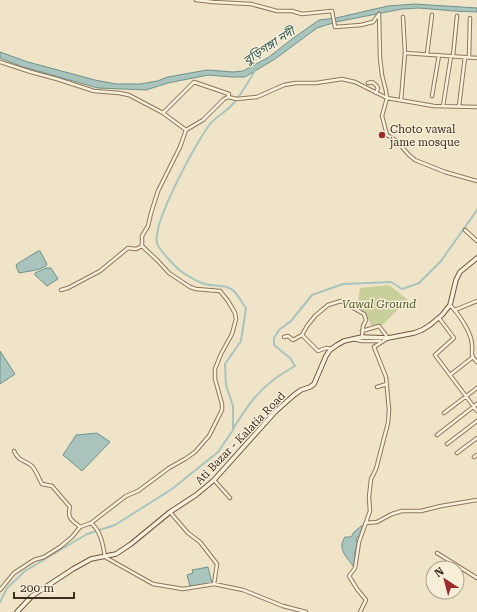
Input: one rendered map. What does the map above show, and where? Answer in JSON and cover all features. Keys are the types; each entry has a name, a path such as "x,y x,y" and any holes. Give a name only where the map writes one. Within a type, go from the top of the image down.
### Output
{"main road":[{"path":"374,340 414,333 422,330 439,318 450,305 456,280 460,272 477,258"},
{"name":"Ati Bazar - Kalatia Road","path":"17,612 32,596 73,569 91,559 116,554 131,544 170,512 196,495 214,480 275,412 294,395 314,384 326,356 332,349 350,339 374,340"}],"street":[{"path":"196,0 251,4 277,11 292,11 302,14 332,11 335,26 361,25 373,22 380,14 380,58 387,98 382,116 387,135 397,141 408,154 416,160 445,172 477,181"},
{"path":"427,54 432,14"},
{"path":"443,106 452,56 456,16"},
{"path":"401,100 405,53 403,17"},
{"path":"459,106 467,57 470,18"},
{"path":"405,53 477,58"},
{"path":"432,96 439,55"},
{"path":"0,62 94,91 129,95 163,113 186,130"},
{"path":"0,590 14,573 34,560 44,557 60,547 72,537 80,527 91,523 126,496 138,491 195,452 209,436 222,410 222,404 215,379 215,369 232,334 236,319 235,313 220,291 196,290 190,287 169,273 142,246 142,236 148,226 150,213 158,191 180,146 186,130 203,120 224,99 257,97 284,85 296,83 316,83 336,79 355,82 387,98 434,106 477,107"},
{"path":"163,113 194,82 229,94 229,98"},
{"path":"368,83 372,82 376,85 378,88 376,93"},
{"path":"465,230 477,241"},
{"path":"61,290 100,271 127,248 136,249 142,246"},
{"path":"284,337 288,336 293,340 302,335 307,326 328,305 341,301 364,314 366,320 362,326 363,339"},
{"path":"455,310 477,301"},
{"path":"450,305 455,310 467,331 472,345 471,350 473,358 477,362"},
{"path":"439,318 454,338 435,355 477,411"},
{"path":"360,612 366,600 349,576 355,568 359,542 370,511 369,497 371,479 376,469 388,422 389,410 386,377 374,347 388,338 380,327 362,331"},
{"path":"302,335 318,351 326,348 332,349"},
{"path":"374,340 382,341"},
{"path":"450,375 473,358"},
{"path":"377,387 387,384"},
{"path":"444,413 477,388"},
{"path":"437,435 477,404"},
{"path":"447,444 477,421"},
{"path":"457,453 477,438"},
{"path":"14,451 23,462 33,466 42,484 52,486 70,507 68,514 69,517 80,527"},
{"path":"214,480 230,498"},
{"path":"366,523 377,522 392,514 402,511 421,511 477,500"},
{"path":"170,512 188,533 200,542 217,564 214,584"},
{"path":"91,523 96,529 103,543 105,557 153,584 183,589 214,584 243,590 283,606 306,612"},
{"path":"437,553 477,578"}],"green space":[{"name":"Vawal Ground","path":"389,285 408,300 382,325 371,325 367,316 358,304 360,288"}],"water":[{"path":"415,4 477,8 477,12 419,8 402,9 336,22 317,28 275,59 245,77 208,75 168,83 146,90 98,88 20,66 0,58 0,52 28,62 95,80 116,84 140,84 207,70 233,72 243,71 269,57 319,20 336,18 388,6"},
{"path":"40,251 47,264 46,266 36,270 19,273 16,266 17,264"},
{"path":"46,268 51,268 58,279 47,286 35,275 35,273"},
{"path":"0,351 15,374 0,384"},
{"path":"97,433 110,442 82,471 63,455 76,435"},
{"path":"364,524 360,537 357,537 356,541 358,543 355,552 355,564 353,566 343,552 343,541 345,537 351,537 354,532"},
{"path":"208,567 212,583 190,586 187,575 193,573 192,570"}],"waterway":[{"name":"বুড়িগঙ্গা নদী","path":"0,602 7,588 25,571 87,534 115,525 172,489 218,452 233,430 233,406 226,385 225,364 241,341 246,308 236,293 231,289 223,286 201,283 178,269 158,246 157,233 168,201 186,164 204,133 210,124 235,102 255,71"},
{"path":"233,429 260,391 295,366 290,358 274,345 274,338 279,330 291,321 312,295 343,284 391,282 402,289 419,283 441,261 477,210"}],"place":[{"name":"Choto vawal jame mosque","path":"382,135"}]}
